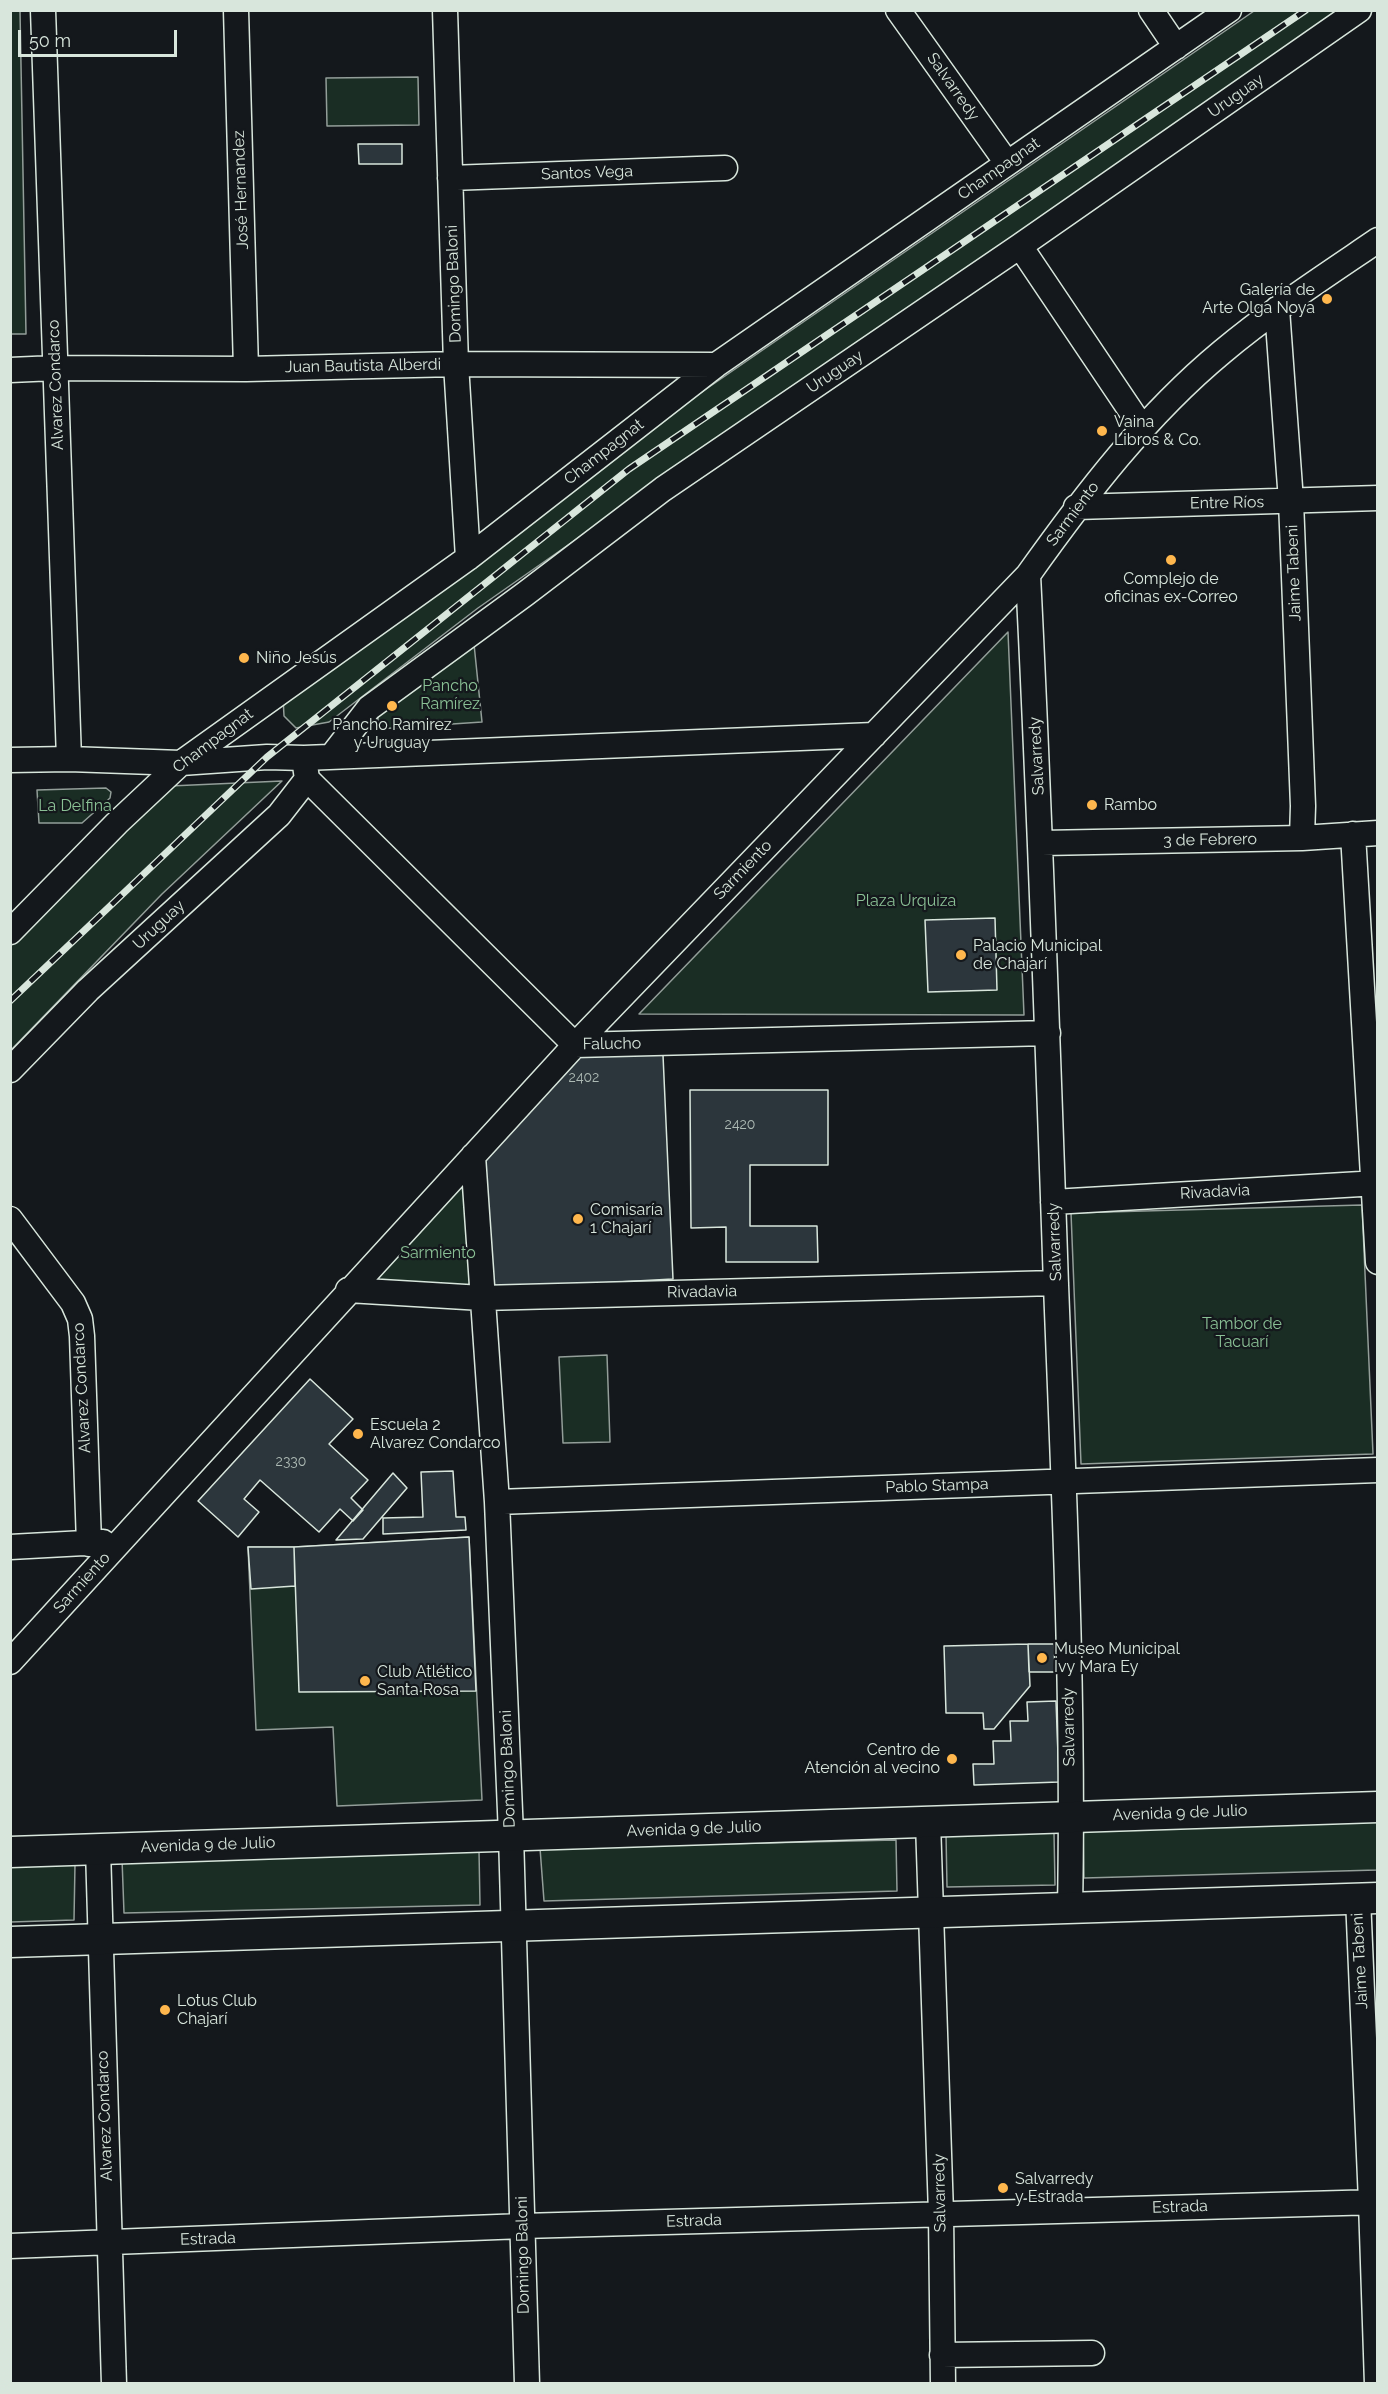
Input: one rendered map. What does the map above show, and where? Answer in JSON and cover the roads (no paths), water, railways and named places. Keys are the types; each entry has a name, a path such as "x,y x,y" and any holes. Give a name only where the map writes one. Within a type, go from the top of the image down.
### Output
{"main road":[{"name":"Avenida 9 de Julio","path":"10,1852 1377,1807"},
{"path":"10,1942 1368,1898"}],"street":[{"name":"Alvarez Condarco","path":"43,10 69,759"},
{"name":"José Hernandez","path":"236,10 246,369"},
{"name":"Domingo Baloni","path":"445,10 456,364 468,558"},
{"name":"Salvarredy","path":"898,10 1007,164"},
{"path":"1151,10 1176,47"},
{"name":"Champagnat","path":"10,932 117,823 181,763 468,558 716,364 1229,10"},
{"name":"Uruguay","path":"331,757 369,708 663,489 1020,246 1359,10"},
{"name":"Santos Vega","path":"450,178 725,168"},
{"name":"Sarmiento","path":"10,1662 348,1290 575,1045 1028,575 1076,507 1143,429 1185,385 1222,352 1277,309 1377,240"},
{"path":"1020,246 1143,429"},
{"name":"Jaime Tabeni","path":"1277,309 1291,501 1303,806 1302,838"},
{"name":"Juan Bautista Alberdi","path":"10,370 55,368 246,369 456,364 716,364"},
{"name":"Entre Ríos","path":"1076,507 1377,498"},
{"name":"Salvarredy","path":"1028,575 1042,843 1063,1481 1072,1817 1070,1908"},
{"path":"10,760 69,759 181,763 267,757 306,769 331,757 874,735"},
{"name":"Uruguay","path":"10,1070 88,990 279,814 306,769"},
{"name":"Falucho","path":"306,769 575,1045 1048,1033"},
{"path":"1353,834 1375,1183 1377,1262"},
{"name":"3 de Febrero","path":"1042,843 1302,838 1377,834"},
{"name":"Domingo Baloni","path":"472,1156 497,1502 511,1835 527,2384"},
{"name":"Rivadavia","path":"1053,1202 1375,1183"},
{"name":"Alvarez Condarco","path":"10,1219 73,1303 80,1318 89,1544"},
{"name":"Rivadavia","path":"348,1290 482,1298 1056,1283"},
{"name":"Pablo Stampa","path":"497,1502 1377,1470"},
{"path":"10,1547 121,1541"},
{"name":"Salvarredy","path":"928,1822 943,2384"},
{"name":"Alvarez Condarco","path":"98,1849 114,2384"},
{"name":"Jaime Tabeni","path":"1368,1898 1377,2384"},
{"name":"Estrada","path":"10,2246 523,2226 1374,2202"},
{"path":"942,2355 1092,2353"}],"railway":[{"path":"10,1001 267,757 629,469 1306,10"}],"place":[{"name":"Galería de Arte Olga Noya","path":"1327,299"},
{"name":"Vaina Libros & Co.","path":"1102,431"},
{"name":"Complejo de oficinas ex-Correo","path":"1171,560"},
{"name":"Niño Jesús","path":"244,658"},
{"name":"Pancho Ramirez y Uruguay","path":"392,706"},
{"name":"Rambo","path":"1092,805"},
{"name":"Palacio Municipal de Chajarí","path":"961,955"},
{"name":"Comisaría 1 Chajarí","path":"578,1219"},
{"name":"Escuela 2 Alvarez Condarco","path":"358,1434"},
{"name":"Museo Municipal Ivy Mara Ey","path":"1042,1658"},
{"name":"Club Atlético Santa Rosa","path":"365,1681"},
{"name":"Centro de Atención al vecino","path":"952,1759"},
{"name":"Lotus Club Chajarí","path":"165,2010"},
{"name":"Salvarredy y Estrada","path":"1003,2188"}],"park label":[{"name":"Pancho Ramírez","path":"450,695"},
{"name":"La Delfina","path":"75,806"},
{"name":"Plaza Urquiza","path":"906,901"},
{"name":"Tambor de Tacuarí","path":"1242,1333"}]}
